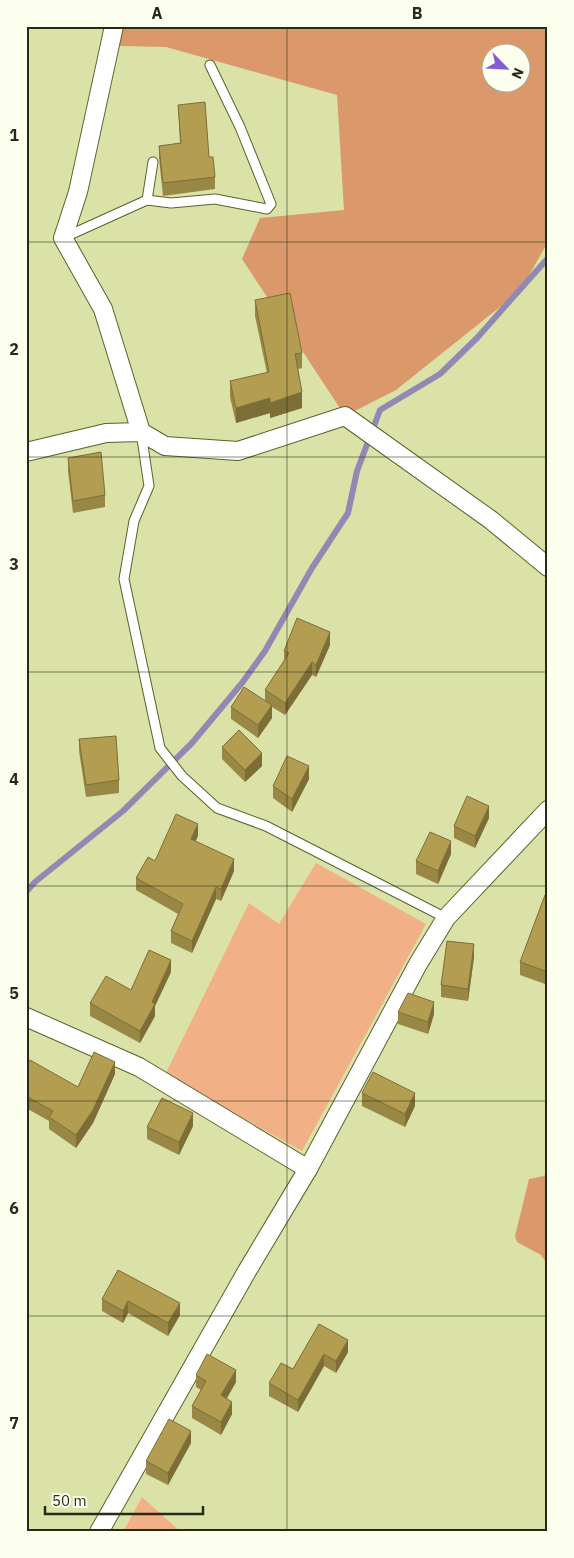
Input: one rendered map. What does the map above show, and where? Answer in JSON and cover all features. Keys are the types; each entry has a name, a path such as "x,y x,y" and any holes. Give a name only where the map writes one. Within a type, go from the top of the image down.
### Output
{"street":[{"path":"114,26 78,192 63,238 103,309 141,432"},
{"path":"26,452 106,433 141,432 165,446 238,450 345,416 491,520 548,567"},
{"path":"99,1532 232,1296 308,1169 418,964 446,918 548,810"},
{"path":"26,1017 139,1067 308,1169"}],"lane":[{"path":"63,238 148,200 171,203 215,199 267,209 271,204 240,127 210,65"},
{"path":"148,200 153,162"},
{"path":"141,432 148,486 134,521 124,579 162,752 180,774 217,808 266,826 446,918"}],"shaded area":[{"path":"120,26 548,26 548,242 520,291 396,390 345,416 242,259 260,218 344,210 337,95 166,47 120,46"},
{"path":"316,863 426,924 302,1151 165,1075 249,903 279,924"},
{"path":"548,1170 548,1265 541,1255 517,1242 515,1236 529,1179 544,1176"},
{"path":"142,1497 181,1532 123,1532"}],"building":[{"path":"205,102 209,157 213,157 215,177 163,183 159,146 181,143 178,105"},
{"path":"290,293 302,353 295,354 302,392 270,403 270,398 236,408 230,381 269,372 255,300"},
{"path":"101,452 105,495 73,501 68,458"},
{"path":"297,618 330,632 316,665 312,662 285,703 265,690 289,653 284,651"},
{"path":"244,687 272,705 258,725 231,707"},
{"path":"239,730 262,753 245,770 222,747"},
{"path":"116,736 119,780 86,785 79,739"},
{"path":"287,756 309,766 292,799 273,786"},
{"path":"467,796 489,806 475,836 454,826"},
{"path":"176,814 198,824 191,839 234,859 221,889 216,887 192,941 171,931 183,904 136,878 148,857 155,861"},
{"path":"430,832 451,841 438,871 416,861"},
{"path":"545,895 548,896 548,963 545,971 520,962"},
{"path":"447,941 474,944 468,989 441,985"},
{"path":"149,950 171,960 152,1002 155,1004 140,1031 90,1003 106,976 131,990"},
{"path":"408,993 434,1002 428,1022 398,1012"},
{"path":"94,1052 115,1062 93,1110 76,1135 49,1117 53,1111 26,1096 26,1067 30,1060 78,1087"},
{"path":"373,1072 415,1093 405,1114 362,1093"},
{"path":"162,1098 193,1113 179,1142 147,1127"},
{"path":"118,1270 180,1303 168,1323 128,1301 123,1311 102,1299"},
{"path":"319,1324 348,1340 336,1361 324,1354 298,1400 269,1383 281,1363 293,1369"},
{"path":"207,1354 236,1370 221,1395 232,1402 221,1422 192,1406 206,1381 196,1375"},
{"path":"169,1419 191,1431 168,1473 146,1461"}],"waterway":[{"path":"26,892 35,882 123,811 192,743 242,683 265,651 312,568 348,513 357,471 380,410 440,374 477,338 548,258"}]}
